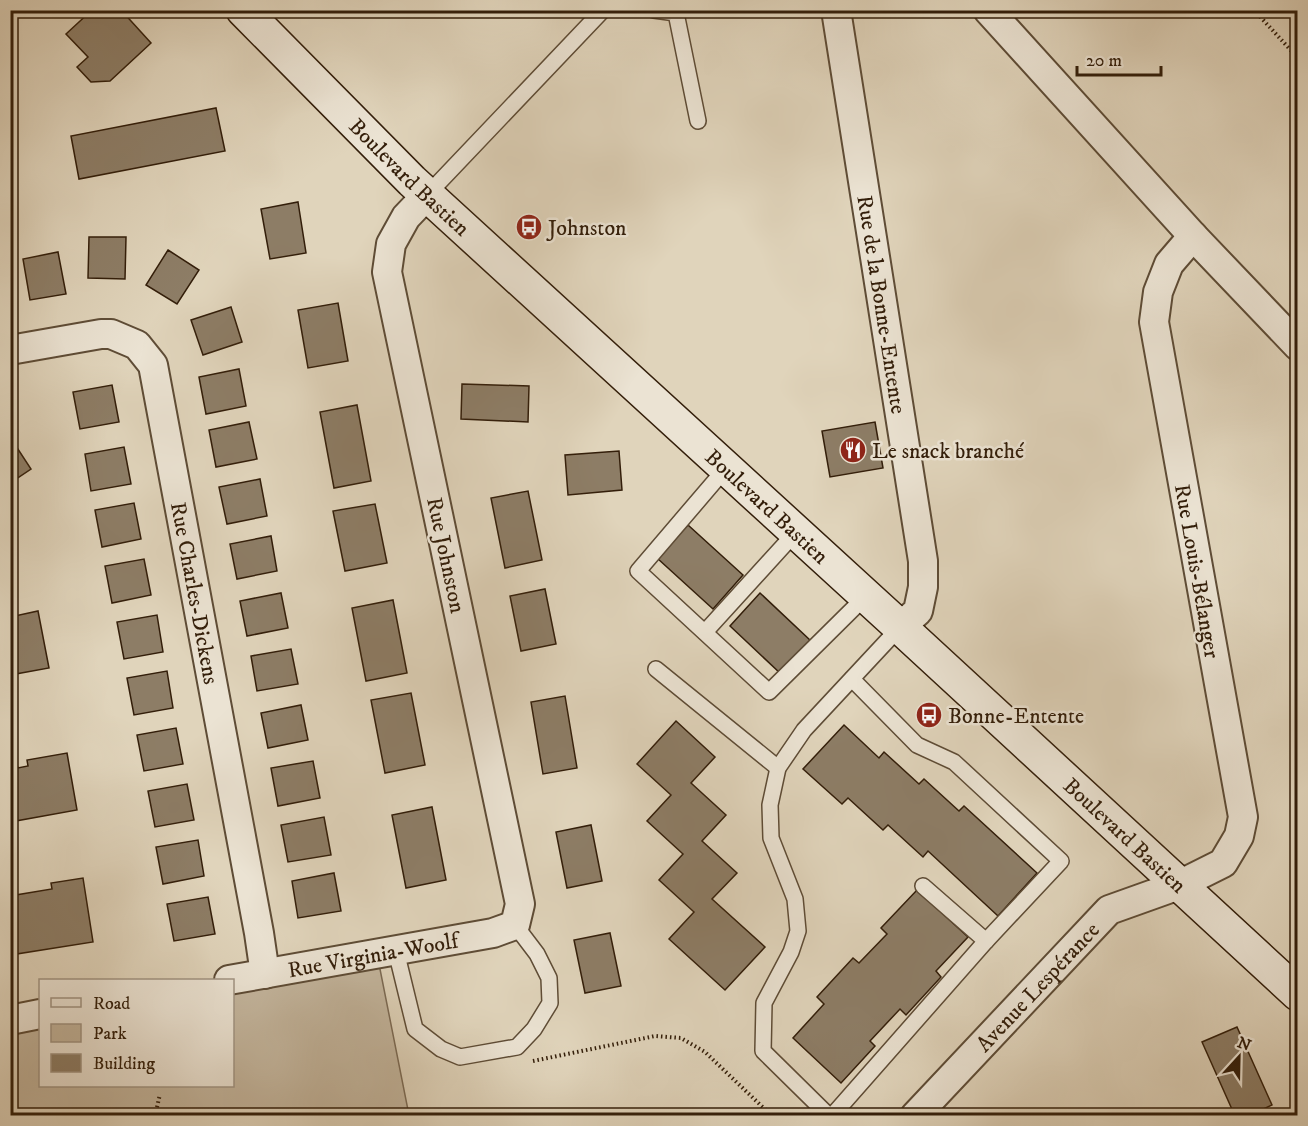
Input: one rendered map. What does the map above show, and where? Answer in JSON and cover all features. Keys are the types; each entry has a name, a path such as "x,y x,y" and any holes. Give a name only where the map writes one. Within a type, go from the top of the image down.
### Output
{"main road":[{"name":"Boulevard Bastien","path":"243,10 427,195 1298,994"}],"street":[{"name":"Rue de la Bonne-Entente","path":"836,10 923,561 923,587 918,611 900,627"},
{"path":"988,10 1193,236 1298,346"},
{"name":"Rue Johnston","path":"427,195 406,217 391,244 387,272 520,904 515,926"},
{"name":"Rue Louis-Bélanger","path":"1179,885 1223,863 1239,836 1243,817 1154,322 1158,292 1169,264 1193,236"},
{"name":"Rue Charles-Dickens","path":"10,350 111,334 137,345 153,365 265,974"},
{"name":"Avenue Lespérance","path":"915,1116 1109,910 1179,885"},
{"name":"Rue Virginia-Woolf","path":"234,980 493,933 515,926"},
{"path":"10,1020 39,1014"}],"lane":[{"path":"427,195 603,10"},
{"path":"654,10 676,12 698,121"},
{"path":"726,468 638,571 769,692 866,596"},
{"path":"705,632 796,532"},
{"path":"852,679 917,745 954,762 1061,861 986,941 830,1116 763,1051 764,1003 791,952 798,931 795,899 771,838 770,805 778,768 804,730 900,627"},
{"path":"656,669 778,768"},
{"path":"923,886 986,941"},
{"path":"396,951 415,1029 441,1049 459,1057 517,1047 534,1029 550,1004 549,978 537,954 515,926"}],"path":[{"path":"1254,10 1298,58"},
{"path":"528,1062 655,1036 681,1038 705,1052 772,1116"},
{"path":"155,1116 160,1094"}],"green space":[{"path":"377,954 409,1115 11,1115 10,1020 39,1014 39,1087 234,1087 234,980"}],"building":[{"path":"92,10 121,10 151,43 110,81 91,82 77,67 88,57 66,34"},
{"path":"216,108 225,151 79,179 71,136"},
{"path":"298,202 306,253 270,259 261,209"},
{"path":"89,237 126,237 125,279 88,278"},
{"path":"168,250 199,270 177,304 146,285"},
{"path":"58,252 66,294 30,300 23,259"},
{"path":"338,303 348,361 308,368 298,310"},
{"path":"231,307 242,342 203,355 191,320"},
{"path":"239,369 246,406 206,414 199,377"},
{"path":"462,384 529,386 528,422 461,419"},
{"path":"112,385 119,422 80,429 73,392"},
{"path":"357,405 371,481 334,488 320,412"},
{"path":"249,422 257,459 216,467 209,430"},
{"path":"875,422 883,468 830,477 822,431"},
{"path":"10,437 31,469 10,483"},
{"path":"124,447 131,484 91,491 85,454"},
{"path":"619,451 622,490 568,495 565,455"},
{"path":"260,479 267,516 227,524 219,487"},
{"path":"528,491 542,560 505,568 491,498"},
{"path":"134,503 141,539 102,547 95,510"},
{"path":"375,504 387,563 345,571 333,511"},
{"path":"688,525 743,575 713,609 657,558"},
{"path":"271,536 277,571 237,579 230,544"},
{"path":"144,559 151,595 112,603 105,566"},
{"path":"545,589 556,644 521,651 510,596"},
{"path":"281,593 288,628 247,636 240,601"},
{"path":"760,593 811,641 781,674 730,626"},
{"path":"393,600 407,673 366,681 352,608"},
{"path":"38,611 49,668 10,675 10,617"},
{"path":"157,615 163,652 124,659 117,622"},
{"path":"291,649 298,684 257,691 251,656"},
{"path":"167,671 173,708 134,715 127,678"},
{"path":"411,693 425,765 385,773 371,700"},
{"path":"565,696 577,768 543,774 531,702"},
{"path":"301,705 308,740 268,748 261,713"},
{"path":"676,721 715,757 691,783 726,815 702,841 737,873 712,899 765,947 725,990 669,939 694,912 659,880 683,854 647,821 671,795 637,764"},
{"path":"844,725 879,758 884,752 919,784 924,779 959,811 964,806 1037,873 998,916 928,851 923,857 888,825 883,830 848,798 842,804 803,769"},
{"path":"176,728 183,764 144,771 137,735"},
{"path":"67,753 77,810 10,822 10,763 16,762 18,768 28,766 27,760"},
{"path":"313,761 320,798 278,806 271,768"},
{"path":"187,784 194,820 155,827 148,791"},
{"path":"432,807 446,880 406,888 392,815"},
{"path":"324,817 331,855 288,862 281,825"},
{"path":"591,825 602,881 567,888 556,832"},
{"path":"198,840 204,876 163,884 156,847"},
{"path":"334,873 341,911 298,918 292,881"},
{"path":"83,878 93,942 10,955 10,896 52,889 51,883"},
{"path":"917,890 968,937 936,971 941,977 906,1015 900,1009 870,1041 875,1046 841,1083 793,1038 824,1004 817,997 853,958 859,963 887,934 881,928"},
{"path":"208,897 215,934 174,941 167,904"},
{"path":"610,933 621,986 585,993 574,940"},
{"path":"1237,1027 1272,1105 1249,1116 1235,1116 1202,1042"},
{"path":"1144,1110 1145,1116 1112,1116"}],"place":[{"name":"Johnston","path":"529,227"},
{"name":"Le snack branché","path":"853,450"},
{"name":"Bonne-Entente","path":"929,715"}]}
